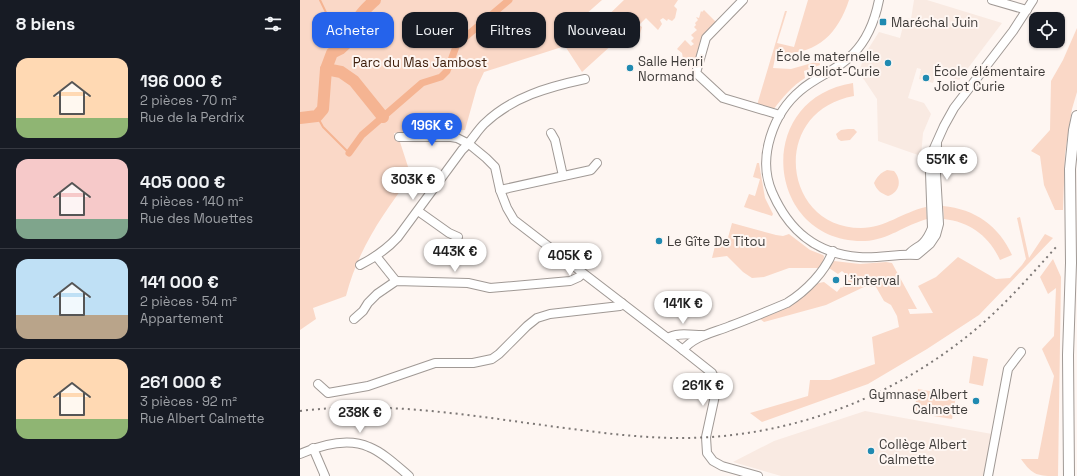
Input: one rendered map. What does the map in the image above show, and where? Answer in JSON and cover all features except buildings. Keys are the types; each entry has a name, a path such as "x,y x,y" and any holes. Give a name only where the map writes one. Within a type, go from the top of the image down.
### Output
{"main road":[{"path":"1069,476 1068,356 1071,263 1070,170 1077,116"}],"street":[{"path":"743,0 706,38 696,73 723,98 780,115"},
{"path":"880,0 875,18 868,34 855,53 836,68 800,90 780,115 769,139 767,166 768,183 777,203 790,223 800,234 814,244 833,252 859,257 909,254 913,249 923,244 929,236 935,219 937,144 944,126 954,108 1013,31 1033,0"},
{"path":"992,0 1027,10"},
{"path":"360,265 376,256 398,237 462,150 469,144 488,120 524,96 553,86 585,79"},
{"path":"552,133 556,140 564,176"},
{"path":"399,137 451,137 463,140 486,158 495,167 500,190 507,208 514,220 712,373 716,381 716,391 706,437 707,453 713,461 722,466 758,476"},
{"path":"500,190 591,170 597,163"},
{"path":"418,211 448,233 458,237"},
{"path":"668,338 678,335 705,334 721,330 787,303 797,297 826,266 833,252"},
{"path":"376,256 396,281"},
{"path":"354,318 363,311 368,303 377,294 396,281 468,283 490,288 570,281 582,274"},
{"path":"318,384 328,393 368,386 435,363 473,363 492,359 537,318 550,314 620,306 622,303"},
{"path":"684,350 688,344 705,334"},
{"path":"988,476 1008,370 1021,352"},
{"path":"300,454 313,448 336,442 355,443 369,446 379,452 409,476"},
{"path":"313,448 324,476"}],"shaded area":[{"name":"École élémentaire Joliot Curie","path":"914,0 927,0 1002,23 959,80 936,73 933,83 919,79 921,69 917,68 908,98 924,103 931,114 923,133 921,156 878,141 877,99 859,72 865,54 879,32 900,38 905,18 911,19"},
{"name":"Collège Albert Calmette","path":"865,411 992,434 984,476 781,476 733,462 774,441"}],"green space":[{"name":"Parc du Mas Jambost","path":"300,0 602,0 588,12 554,12 554,48 559,48 484,72 477,87 465,130 394,133 396,141 400,142 411,176 381,218 364,247 346,296 313,308 316,319 300,330"},
{"path":"624,0 678,0 674,6 677,9 675,18 672,21 668,19 667,21 663,18 660,20 662,24 658,30 646,18 640,24 640,12 612,12"},
{"path":"808,0 849,0 838,24 823,41 802,51 776,53 773,68 791,69 819,61 820,65 804,71 805,78 788,92 773,110 757,105 785,11 787,11 777,43 794,47"},
{"path":"704,10 716,22 694,67 687,59 683,59 682,53 677,49 685,40 691,46 694,44 691,41 694,38 691,35 697,30 694,27 698,20 696,17 699,18 701,11 702,12"},
{"path":"1077,28 1077,92 1072,109 1065,154 1063,210 1055,210 1044,185 1040,156 1031,151 1050,130 1051,81 1063,60"},
{"path":"566,48 608,48 582,72"},
{"path":"853,83 854,96 827,106 808,123 798,144 796,168 802,190 815,209 835,223 861,228 870,227 886,223 910,212 926,207 927,219 881,238 865,241 832,236 807,220 791,197 784,169 786,141 798,115 820,95"},
{"path":"854,129 857,132 850,140 841,141 838,139 836,134 841,130"},
{"path":"757,163 759,163 765,198 773,214 772,216 744,207 749,194 755,196 760,179 753,177"},
{"path":"887,170 894,171 897,174 899,182 895,192 888,196 876,188 874,183 882,172"},
{"path":"943,206 965,211 985,221 1000,236 1012,255 1000,260 996,251 978,232 962,223 944,219"},
{"path":"1020,217 1029,258 1045,234 1053,238 979,315 927,349 868,384 762,422 750,413 808,396 810,380 830,380 875,364 872,337 899,327 897,316 891,305 884,301 876,287 866,286 826,305 764,322 760,319 790,305 816,284 824,282 837,292 850,278 842,271 838,274 829,268 834,261 860,264 892,263 917,309 908,309 910,314 933,313 918,286 936,277 958,257 996,279 1010,278 1022,265 1026,259 1017,218"},
{"path":"732,223 776,235 783,236 789,234 810,250 823,255 823,263 819,268 789,268 764,277 752,278 743,272 727,256 712,258 716,242 726,245"},
{"path":"1053,259 1061,277 1058,476 1045,476 1033,472 1021,459 1038,459 1054,376 1042,349 1054,336 1056,288 1048,294 1040,277"},
{"path":"973,356 988,359 983,386 969,383"},
{"path":"918,389 956,396 952,419 914,413"}],"waterway":[{"path":"320,0 326,12"},
{"path":"300,118 317,116 323,109 326,69 332,53 340,49 354,36 356,24 360,15 375,0"},
{"path":"349,153 362,135 422,83 441,77 447,71 457,44 509,0"},
{"path":"326,69 341,72 354,81 383,117"},
{"path":"317,116 323,127 349,153"}],"railway":[{"path":"300,411 361,407 421,410 611,434 663,438 721,436 761,431 800,422 838,409 875,394 910,375 944,353 998,310 1057,246"}],"place":[{"name":"Maréchal Juin","path":"883,22"},
{"name":"École maternelle Joliot-Curie","path":"888,63"},
{"name":"Salle Henri Normand","path":"630,68"},
{"name":"École élémentaire Joliot Curie","path":"926,78"},
{"name":"Le Gîte De Titou","path":"659,241"},
{"name":"L'interval","path":"836,280"},
{"name":"Gymnase Albert Calmette","path":"976,401"},
{"name":"Collège Albert Calmette","path":"871,451"}]}
